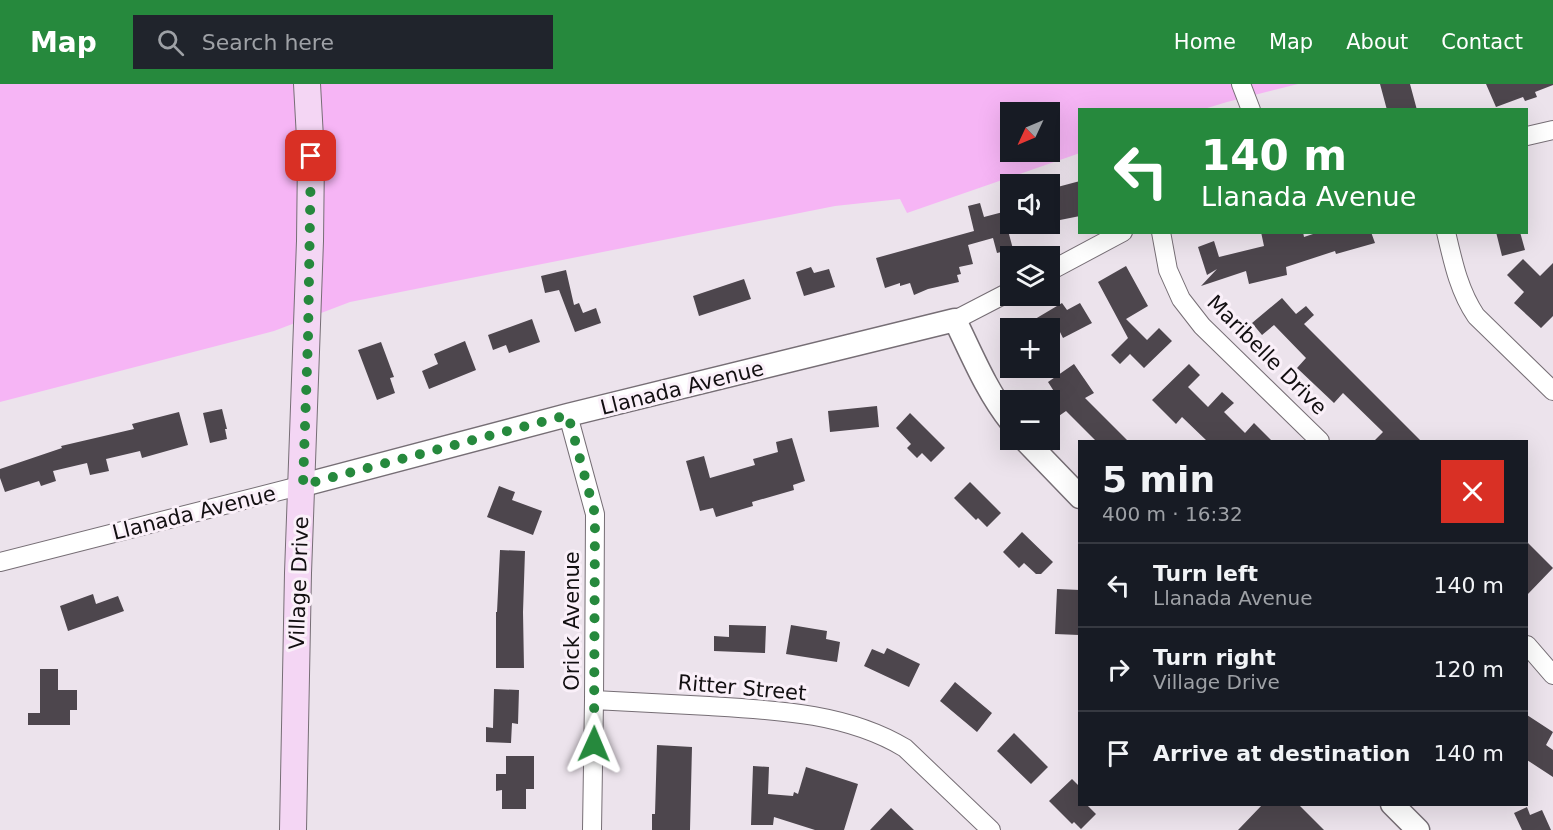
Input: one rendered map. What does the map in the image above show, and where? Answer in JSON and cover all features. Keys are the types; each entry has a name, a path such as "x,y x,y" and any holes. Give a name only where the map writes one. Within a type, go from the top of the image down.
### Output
{"main road":[{"name":"Village Drive","path":"293,830 298,573 303,485 310,241 311,156 308,84"}],"street":[{"path":"1241,84 1250,108"},
{"path":"1528,136 1553,130"},
{"path":"1060,266 1119,234"},
{"name":"Maribelle Drive","path":"1161,234 1168,270 1181,299 1202,326 1319,440"},
{"path":"1446,234 1456,275 1467,303 1476,316 1553,391"},
{"name":"Llanada Avenue","path":"0,562 568,415 955,321 1000,297"},
{"path":"955,321 1000,405"},
{"name":"Orick Avenue","path":"568,415 595,514 592,830"},
{"path":"1035,450 1078,495"},
{"path":"1528,646 1553,675"},
{"name":"Ritter Street","path":"594,700 784,710 858,727 891,739 905,748 991,830"},
{"path":"1394,806 1418,830"}],"shaded area":[{"path":"0,84 1298,84 1207,108 1078,108 1078,154 1060,160 1060,102 1000,102 1000,162 1054,162 1019,174 1000,174 1000,181 907,213 900,199 835,206 350,302 274,331 0,402"}],"building":[{"path":"1380,84 1410,84 1416,108 1386,108"},
{"path":"1486,84 1553,85 1535,92 1537,97 1525,101 1523,97 1496,107"},
{"path":"1078,182 1078,216 1060,220 1060,186"},
{"path":"980,203 984,217 1000,213 1000,234 1009,234 1012,246 1000,246 1000,252 997,253 993,238 968,245 973,264 959,267 961,274 957,275 959,282 928,289 914,295 910,283 900,286 900,283 885,288 876,258 974,231 968,206"},
{"path":"1261,234 1303,234 1304,237 1313,234 1372,234 1375,243 1336,254 1335,251 1286,267 1287,275 1249,284 1246,271 1201,286 1217,269 1207,275 1198,247 1214,241 1219,257 1264,246"},
{"path":"1496,234 1521,234 1525,250 1502,256"},
{"path":"1523,259 1540,276 1553,263 1553,316 1541,328 1514,303 1524,292 1507,275"},
{"path":"1126,266 1148,306 1126,319 1147,340 1159,328 1172,341 1144,368 1130,354 1120,364 1111,355 1128,338 1098,282"},
{"path":"811,267 814,273 829,269 835,287 804,296 796,272"},
{"path":"566,270 574,305 579,303 583,313 596,308 601,323 575,332 559,290 545,293 541,276"},
{"path":"744,279 751,299 699,316 693,296"},
{"path":"1282,298 1296,314 1306,306 1314,315 1304,324 1420,440 1375,440 1383,432 1343,393 1334,403 1297,368 1306,358 1274,325 1262,335 1252,323"},
{"path":"1062,303 1067,310 1080,303 1092,323 1063,338 1060,332 1060,318 1037,318"},
{"path":"532,319 540,342 509,353 506,345 493,350 488,335"},
{"path":"465,341 476,370 429,389 422,371 438,364 434,354"},
{"path":"381,342 394,377 390,378 395,393 377,400 358,350"},
{"path":"1074,364 1094,393 1085,398 1127,440 1095,440 1066,411 1060,415 1060,390 1053,390 1048,382 1054,378 1060,378 1060,374"},
{"path":"1189,364 1200,375 1188,387 1208,407 1222,392 1234,403 1224,412 1245,433 1254,423 1271,440 1206,440 1182,417 1176,424 1152,400"},
{"path":"877,406 879,427 830,432 828,411"},
{"path":"222,409 227,439 210,443 203,413"},
{"path":"179,412 188,445 142,458 140,451 106,459 109,471 90,475 87,463 53,471 56,481 41,486 39,481 5,492 0,478 0,469 62,448 61,446 134,429 132,424"},
{"path":"910,413 945,448 931,462 922,453 917,458 907,448 911,444 896,428"},
{"path":"792,438 805,481 793,485 794,490 752,502 753,506 716,517 713,508 700,511 686,461 704,456 710,478 755,465 753,459 778,452 776,442"},
{"path":"970,482 1001,513 987,527 978,518 976,520 954,498"},
{"path":"499,486 515,492 512,500 542,511 533,535 487,517"},
{"path":"1022,532 1053,562 1041,574 1036,574 1024,563 1019,568 1003,552"},
{"path":"1528,543 1553,568 1528,594"},
{"path":"500,550 525,551 524,668 496,668 496,612"},
{"path":"1057,589 1078,590 1078,635 1055,634"},
{"path":"93,594 96,604 118,596 124,611 68,631 60,606"},
{"path":"729,625 766,626 765,653 714,651 714,636 729,637"},
{"path":"791,625 827,631 826,639 840,642 837,662 786,654"},
{"path":"887,648 920,664 909,687 864,666 872,649 884,654"},
{"path":"40,669 58,669 58,690 77,690 77,710 70,710 70,725 28,725 28,713 40,713"},
{"path":"955,682 992,713 977,732 940,701"},
{"path":"494,689 519,690 518,724 512,723 511,743 486,742 486,727 493,728"},
{"path":"1528,716 1553,732 1546,745 1553,750 1553,777 1528,761"},
{"path":"1014,733 1048,767 1031,784 997,751"},
{"path":"657,745 692,747 690,830 652,830 652,814 655,814"},
{"path":"506,756 534,756 534,789 526,789 526,809 502,809 502,790 496,791 496,774 506,774"},
{"path":"753,766 769,767 768,794 793,796 794,792 798,794 806,767 858,784 844,830 815,830 774,817 773,825 751,825"},
{"path":"1072,779 1078,785 1078,806 1088,806 1096,814 1081,829 1074,822 1072,824 1049,801"},
{"path":"1261,806 1300,806 1324,830 1238,830"},
{"path":"1527,807 1530,815 1542,810 1551,830 1522,830 1514,813"},
{"path":"891,808 914,830 870,830"}],"route":[{"path":"311,156 303,485 568,415 595,514 594,744"}]}
